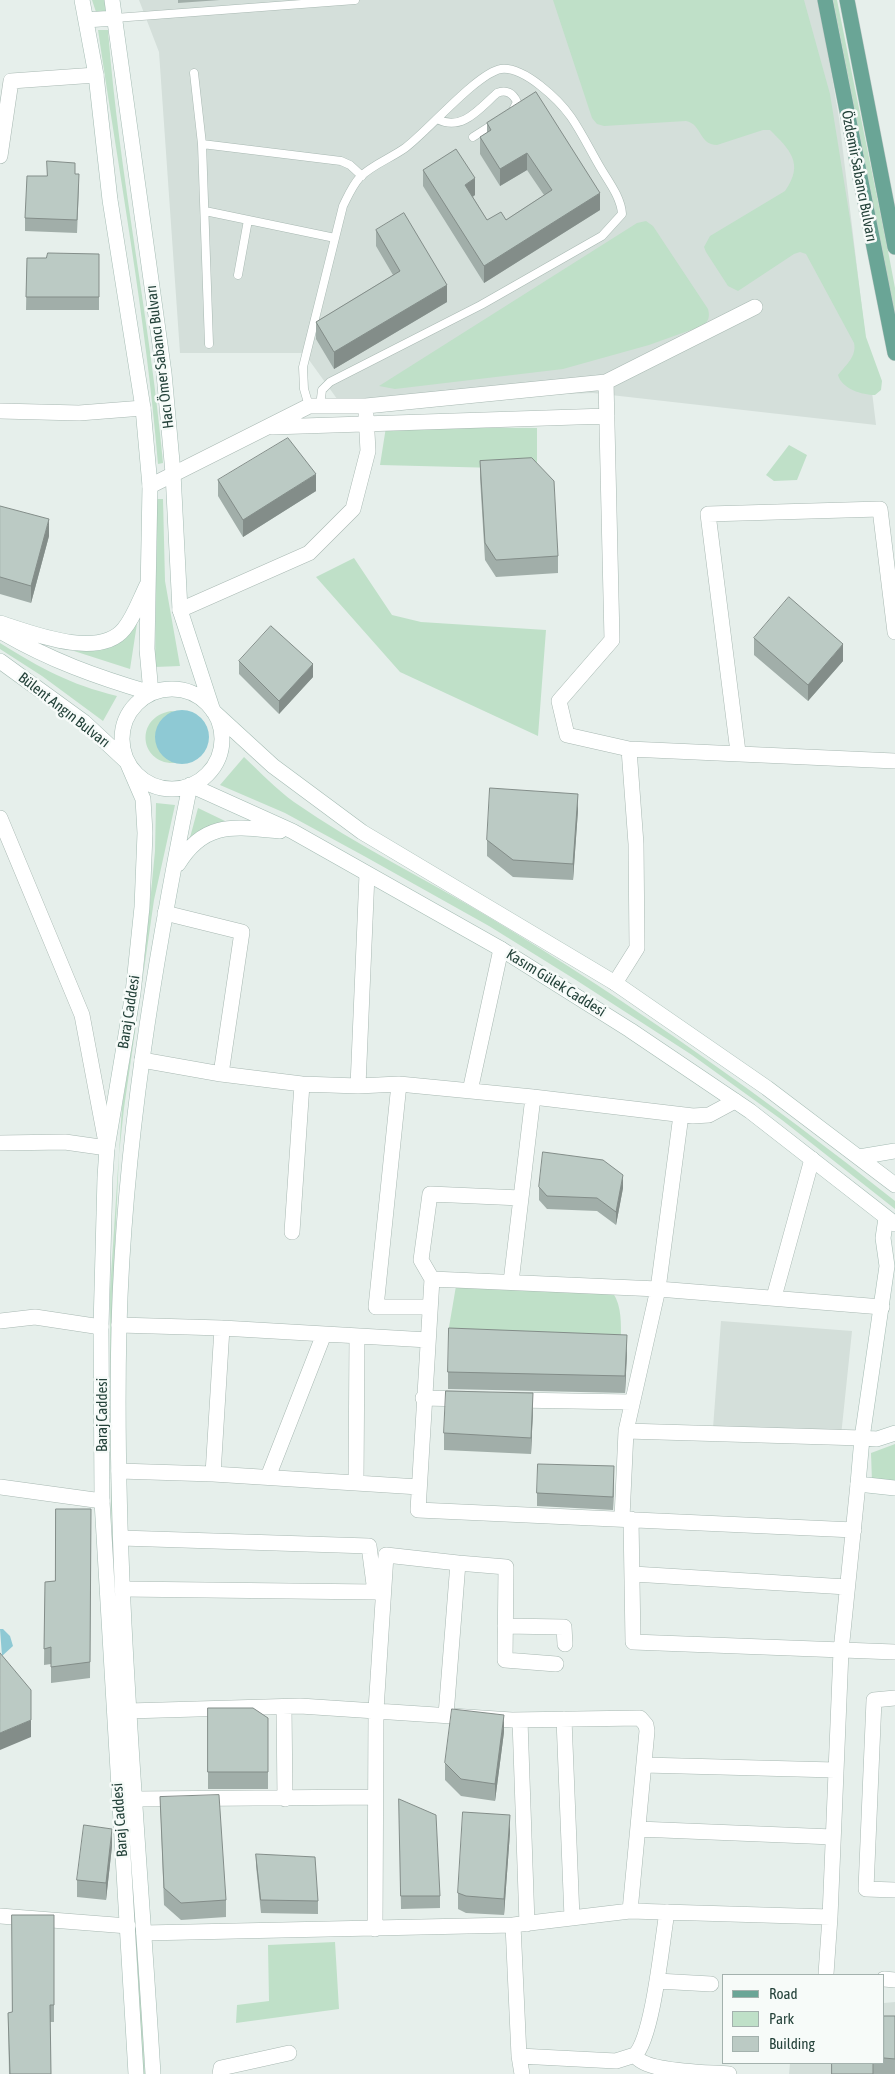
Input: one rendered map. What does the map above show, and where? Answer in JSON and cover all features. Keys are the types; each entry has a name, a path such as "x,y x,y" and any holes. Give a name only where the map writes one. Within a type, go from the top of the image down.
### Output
{"main road":[{"name":"Özdemir Sabancı Bulvarı","path":"825,0 895,352"},
{"name":"Özdemir Sabancı Bulvarı","path":"847,0 895,247"}],"street":[{"name":"Hacı Ömer Sabancı Bulvarı","path":"82,0 96,75 110,200 143,408 150,486 150,576 147,649 152,693"},
{"name":"Hacı Ömer Sabancı Bulvarı","path":"112,0 128,131 164,373 180,610 213,711"},
{"path":"86,20 115,18"},
{"path":"0,156 11,81 96,75"},
{"path":"150,486 172,473 315,406 366,406 606,382 755,307"},
{"path":"606,382 612,640 559,701 567,735 629,749 738,752 895,760"},
{"path":"180,610 309,553 353,509 368,451 366,406"},
{"path":"0,411 78,413 143,408"},
{"path":"268,427 607,416"},
{"path":"738,752 708,514 880,509 895,632"},
{"path":"0,623 77,644 112,640 124,630 150,576"},
{"name":"Bülent Angın Bulvarı","path":"0,631 32,650 87,674 152,693"},
{"name":"Bülent Angın Bulvarı","path":"1,663 84,722 127,762"},
{"path":"168,689 186,691 201,698 213,711 220,727 222,744 217,761 208,774 190,785 180,788 164,788 149,784 136,775 127,762 122,739 127,716 137,702 152,693 168,689"},
{"name":"Kasım Gülek Caddesi","path":"213,711 273,766 362,832 615,983 767,1088 895,1185"},
{"path":"615,983 637,948 636,844 629,749"},
{"name":"Baraj Caddesi","path":"127,762 143,799 145,832 142,907 133,993 107,1148 101,1327 102,1501 110,1670 128,1926 136,2074"},
{"name":"Kasım Gülek Caddesi","path":"190,785 292,832 501,949 630,1030 735,1101 891,1221"},
{"name":"Baraj Caddesi","path":"153,2074 136,1799 128,1711 122,1589 119,1471 119,1325 128,1177 142,1060 165,913 190,785"},
{"path":"0,1143 65,1142 107,1148 82,1015 2,826"},
{"path":"173,872 188,848 210,832 239,827 292,832"},
{"path":"358,1086 367,874"},
{"path":"165,913 242,932 221,1074"},
{"path":"470,1091 501,949"},
{"path":"142,1060 221,1074 302,1084 358,1086 399,1084 533,1097 681,1115 709,1115 735,1101"},
{"path":"292,1232 302,1084"},
{"path":"399,1084 376,1307 430,1307"},
{"path":"511,1282 533,1097"},
{"path":"681,1115 658,1289 626,1431 626,1518 633,1574 632,1642 895,1652"},
{"path":"859,1157 895,1151"},
{"path":"774,1297 812,1159"},
{"path":"521,1198 430,1194 421,1260 432,1279 423,1398 418,1510 626,1518 854,1530"},
{"path":"828,1974 841,1651 862,1438 882,1307 891,1265 883,1238 891,1221"},
{"path":"432,1279 658,1289 882,1307"},
{"path":"0,1321 35,1317 101,1327"},
{"path":"119,1325 222,1328 428,1340"},
{"path":"213,1474 222,1328"},
{"path":"268,1477 324,1334"},
{"path":"356,1483 357,1336"},
{"path":"423,1398 482,1399"},
{"path":"502,1399 631,1402"},
{"path":"626,1431 877,1440 895,1433"},
{"path":"119,1471 213,1474 419,1486"},
{"path":"858,1484 895,1488"},
{"path":"0,1487 102,1501"},
{"path":"121,1538 369,1546 375,1592 122,1589"},
{"path":"375,1929 376,1710 386,1555 506,1567 505,1660 556,1664"},
{"path":"446,1715 458,1563"},
{"path":"633,1574 847,1587"},
{"path":"505,1626 564,1627 565,1644"},
{"path":"895,1698 874,1700 866,1889 895,1890"},
{"path":"284,1707 285,1799"},
{"path":"128,1711 284,1707 376,1710 520,1720 640,1718 647,1731 630,1911"},
{"path":"564,1719 572,1918"},
{"path":"520,1720 519,2056 522,2074"},
{"path":"644,1765 835,1770"},
{"path":"136,1799 285,1799 375,1796"},
{"path":"638,1829 833,1837"},
{"path":"144,1933 375,1929 520,1924 630,1911 830,1917"},
{"path":"519,2056 616,2061 635,2055 643,2040 657,1981 666,1912"},
{"path":"0,1916 128,1926"},
{"path":"657,1981 711,1984"},
{"path":"220,2074 221,2068 289,2053"},
{"path":"635,2055 641,2062 655,2067 729,2074"}],"lane":[{"path":"115,18 355,0"},
{"path":"500,69 511,69 524,75 547,92 571,117 616,195 622,214 602,236 481,305 330,382 322,390 315,406 304,389 303,367 343,206 350,189 362,176 406,148 466,93 500,69"},
{"path":"194,73 202,144 209,344"},
{"path":"437,119 446,123 461,123 497,93 512,94 517,102 514,110 473,137"},
{"path":"202,144 331,159 350,165 362,176"},
{"path":"205,211 335,238"},
{"path":"238,275 248,220"}],"shaded area":[{"path":"139,0 819,0 839,118 876,425 593,393 340,403 304,353 180,353 159,52"},
{"path":"721,1321 852,1331 841,1436 713,1428"},
{"path":"895,2002 895,2074 789,2074 790,2064 885,2064 885,2003"}],"green space":[{"path":"92,0 105,0 106,12 97,15"},
{"path":"553,0 804,0 830,94 851,225 866,337 882,381 881,390 875,395 853,390 840,380 838,375 854,352 854,343 806,254 800,252 794,254 738,291 728,286 704,247 710,236 785,191 794,172 794,164 788,150 770,130 763,130 717,145 707,142 695,126 686,121 604,126 597,124 592,118"},
{"path":"833,0 837,0 889,256 895,288 895,314"},
{"path":"98,30 108,30 119,138 157,409 163,463 158,464 147,355"},
{"path":"646,221 653,226 708,309 708,319 702,326 649,345 563,369 395,389 379,386 637,223"},
{"path":"386,427 537,428 537,469 380,465"},
{"path":"789,445 807,455 797,480 774,481 766,475"},
{"path":"157,499 163,499 165,581 180,666 155,667"},
{"path":"354,558 392,615 421,622 546,630 538,736 400,672 316,577"},
{"path":"138,617 130,669 74,651 114,645"},
{"path":"0,643 56,675 117,696 103,721 42,676 0,649"},
{"path":"171,711 179,712 182,762 168,763 157,759 150,752 146,742 146,733 150,723 158,716"},
{"path":"244,757 281,792 318,818 545,951 648,1019 748,1089 847,1163 895,1201 895,1209 782,1120 692,1055 576,980 489,926 364,856 285,813 220,785"},
{"path":"156,803 175,805 154,900 124,1108 119,1154 113,1292 136,1912 145,2074 141,2074 117,1665 111,1504 110,1291 122,1107 143,975 155,851"},
{"path":"198,808 225,821 203,829 189,841"},
{"path":"456,1286 613,1293 619,1310 621,1340 448,1333"},
{"path":"895,1444 895,1480 872,1482 871,1453"},
{"path":"335,1942 339,2009 236,2023 237,2005 269,2001 268,1945"}],"water":[{"path":"177,710 187,710 197,714 205,722 209,737 205,752 197,760 187,764 177,764 167,760 159,752 155,742 155,732 159,722 167,714"},
{"path":"0,1629 3,1629 10,1636 13,1646 2,1656"}],"building":[{"path":"536,92 600,193 484,266 423,170 456,149 475,178 465,185 487,220 501,212 506,220 552,190 527,153 500,169 480,137 491,130 487,123"},
{"path":"47,161 75,163 75,174 79,174 77,220 25,218 27,176 47,176"},
{"path":"404,213 447,285 334,352 316,322 400,271 376,230"},
{"path":"48,253 99,254 99,297 26,297 27,258 46,258"},
{"path":"288,438 316,474 243,520 218,480"},
{"path":"532,458 554,481 558,556 496,560 485,543 480,461"},
{"path":"0,506 49,519 31,586 0,577"},
{"path":"789,597 843,644 808,685 754,638"},
{"path":"271,626 313,664 279,701 239,661"},
{"path":"490,788 578,794 573,864 513,860 487,840"},
{"path":"543,1152 603,1160 623,1175 616,1212 597,1198 547,1196 539,1187"},
{"path":"449,1328 627,1335 625,1376 448,1372"},
{"path":"446,1391 533,1393 531,1438 444,1433"},
{"path":"538,1464 614,1466 613,1497 537,1493"},
{"path":"56,1509 91,1509 90,1662 51,1667 51,1647 44,1649 45,1582 55,1581"},
{"path":"0,1653 31,1690 31,1720 0,1733"},
{"path":"208,1708 253,1708 268,1718 268,1772 208,1772"},
{"path":"452,1709 504,1715 495,1784 461,1779 445,1763"},
{"path":"219,1795 226,1900 181,1903 164,1888 160,1797"},
{"path":"399,1799 436,1815 440,1896 401,1896"},
{"path":"463,1812 510,1815 504,1899 466,1896 458,1893"},
{"path":"84,1825 112,1829 106,1883 77,1880"},
{"path":"256,1854 315,1857 318,1901 261,1900"},
{"path":"12,1915 54,1915 54,2005 50,2005 51,2074 10,2074 8,2013 12,2012"},
{"path":"885,2016 895,2016 895,2059 885,2058"},
{"path":"832,2064 873,2064 873,2074 832,2074"}]}
